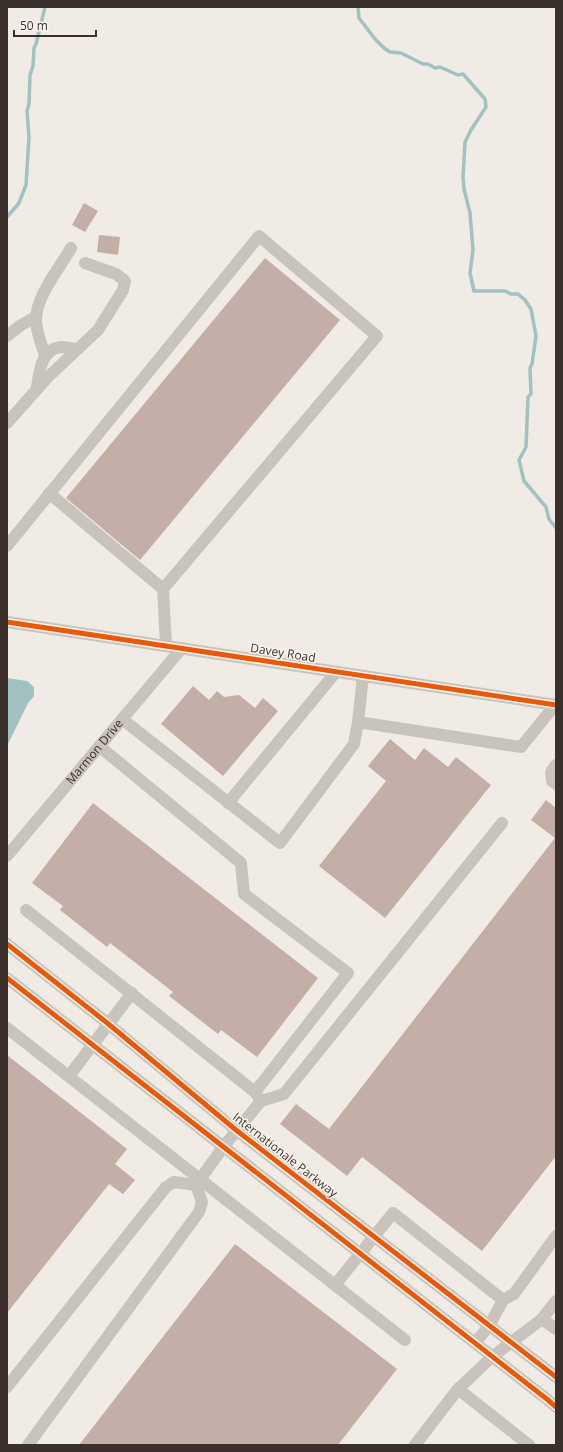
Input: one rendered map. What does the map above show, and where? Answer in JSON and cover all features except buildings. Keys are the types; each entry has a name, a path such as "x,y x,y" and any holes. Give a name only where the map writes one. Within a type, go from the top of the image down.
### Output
{"street":[{"path":"7,546 259,236 377,336 163,588 166,645"},
{"path":"45,356 37,327 36,317 42,297 71,248"},
{"path":"7,423 46,378 98,330 123,290 125,281 116,274 85,263"},
{"path":"7,336 21,325 36,317"},
{"path":"37,388 39,367 45,356 53,350 61,347 78,349"},
{"path":"49,493 163,588"},
{"name":"Davey Road","path":"7,622 555,705"},
{"name":"Marmon Drive","path":"7,856 182,648"},
{"path":"228,803 336,672"},
{"path":"122,719 280,843 354,744 364,676"},
{"path":"358,722 521,748 555,705"},
{"path":"28,1445 199,1212 202,1202 199,1182 258,1096 348,973 244,894 241,863 99,746"},
{"path":"556,765 551,772 552,781 556,784"},
{"path":"26,910 132,993 258,1096 284,1094 502,823"},
{"name":"Internationale Parkway","path":"7,944 108,1024 236,1130 556,1377"},
{"path":"7,978 493,1356 556,1407"},
{"path":"68,1076 132,993"},
{"path":"7,1028 199,1182 335,1285 404,1340"},
{"path":"7,1387 166,1187 174,1182 199,1182"},
{"path":"335,1285 393,1213 504,1300"},
{"path":"475,1343 489,1326 504,1300 514,1294 556,1236"},
{"path":"415,1445 458,1389 493,1356 542,1319 556,1301"},
{"path":"542,1319 556,1330"},
{"path":"458,1389 529,1445"}],"water":[{"path":"7,678 27,681 34,687 34,696 28,703 7,746"}],"waterway":[{"path":"7,217 19,203 26,185 29,137 27,111 29,104 30,75 33,66 34,48 45,7"},
{"path":"358,7 359,18 384,48 390,52 401,53 435,68 440,67 458,75 463,74 485,99 486,107 465,142 463,178 470,213 473,250 470,273 474,291 505,291 511,294 518,294 525,300 531,309 536,336 532,364 530,368 531,394 528,397 526,447 519,460 524,481 546,507 549,519 556,528"}],"cycle path":[{"path":"7,622 556,705"},
{"path":"7,944 106,1022 236,1130 556,1377"},
{"path":"7,978 556,1407"}]}
